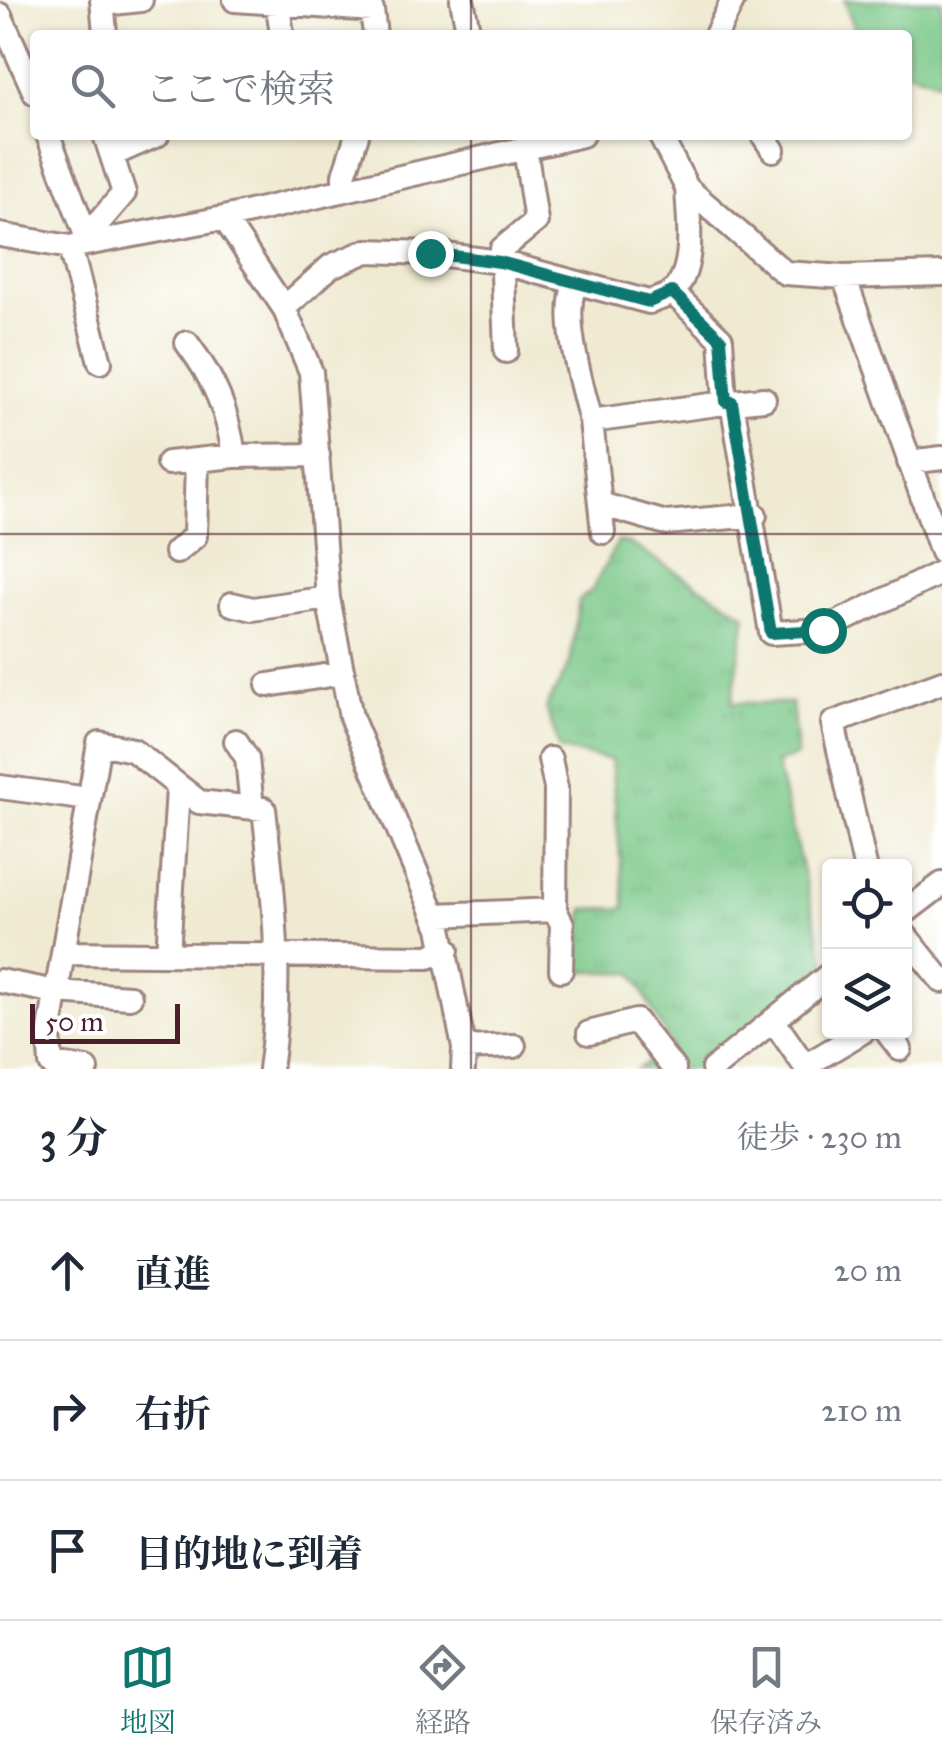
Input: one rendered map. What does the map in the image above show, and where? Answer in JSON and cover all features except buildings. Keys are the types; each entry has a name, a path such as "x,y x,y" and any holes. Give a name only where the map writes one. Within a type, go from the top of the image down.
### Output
{"street":[{"path":"105,30 102,2 141,0"},
{"path":"234,0 372,10 374,30"},
{"path":"462,0 468,30"},
{"path":"718,30 733,0"},
{"path":"278,6 281,30"},
{"path":"0,15 30,82"},
{"path":"49,140 80,245 100,362"},
{"path":"344,190 344,175 356,140"},
{"path":"0,235 80,245 344,190 495,145 524,148 560,140"},
{"path":"663,140 687,188 784,273 844,277 942,274"},
{"path":"80,245 124,193 109,145"},
{"path":"506,350 502,249 536,222 524,148"},
{"path":"284,308 331,266 360,252 430,253 500,262 649,302 672,292 688,253 687,188"},
{"path":"224,218 284,308 311,372 328,598 351,717 435,915 438,953 463,1059 514,1046"},
{"path":"844,277 942,552"},
{"path":"575,284 571,300 575,360 591,421 603,532"},
{"path":"672,292 721,339 729,402 755,515 771,633 823,630 942,572"},
{"path":"187,343 214,380 230,422 234,456"},
{"path":"591,421 764,399"},
{"path":"168,464 234,456 318,455"},
{"path":"909,462 942,458"},
{"path":"176,552 195,536 198,460"},
{"path":"608,506 666,523 755,515"},
{"path":"232,604 253,609 328,598"},
{"path":"268,686 343,674"},
{"path":"863,859 833,723 942,682"},
{"path":"236,742 247,758 252,808"},
{"path":"87,1069 50,1067 48,1035 99,743 133,750 199,802 264,810 276,955 276,1032 270,1069"},
{"path":"550,759 556,788 555,910 562,924 560,970"},
{"path":"0,787 89,798"},
{"path":"168,954 178,788"},
{"path":"912,907 942,884"},
{"path":"435,915 555,910"},
{"path":"912,944 942,981"},
{"path":"65,953 438,953"},
{"path":"713,1069 822,980"},
{"path":"0,981 56,992 130,997"},
{"path":"773,1020 806,1067 851,1039"},
{"path":"589,1033 636,1021 674,1069"}],"green space":[{"path":"844,0 942,0 942,82 912,73 912,30 855,30"},
{"path":"618,541 629,543 746,615 732,703 792,703 797,756 776,763 822,948 822,968 707,1069 637,1069 671,1045 633,973 578,971 584,909 625,908 611,760 560,750 546,708 570,663 579,601 592,590"}],"route":[{"path":"430,253 500,262 649,302 672,292 721,339 726,402 732,402 755,515 771,633 823,630"}]}
